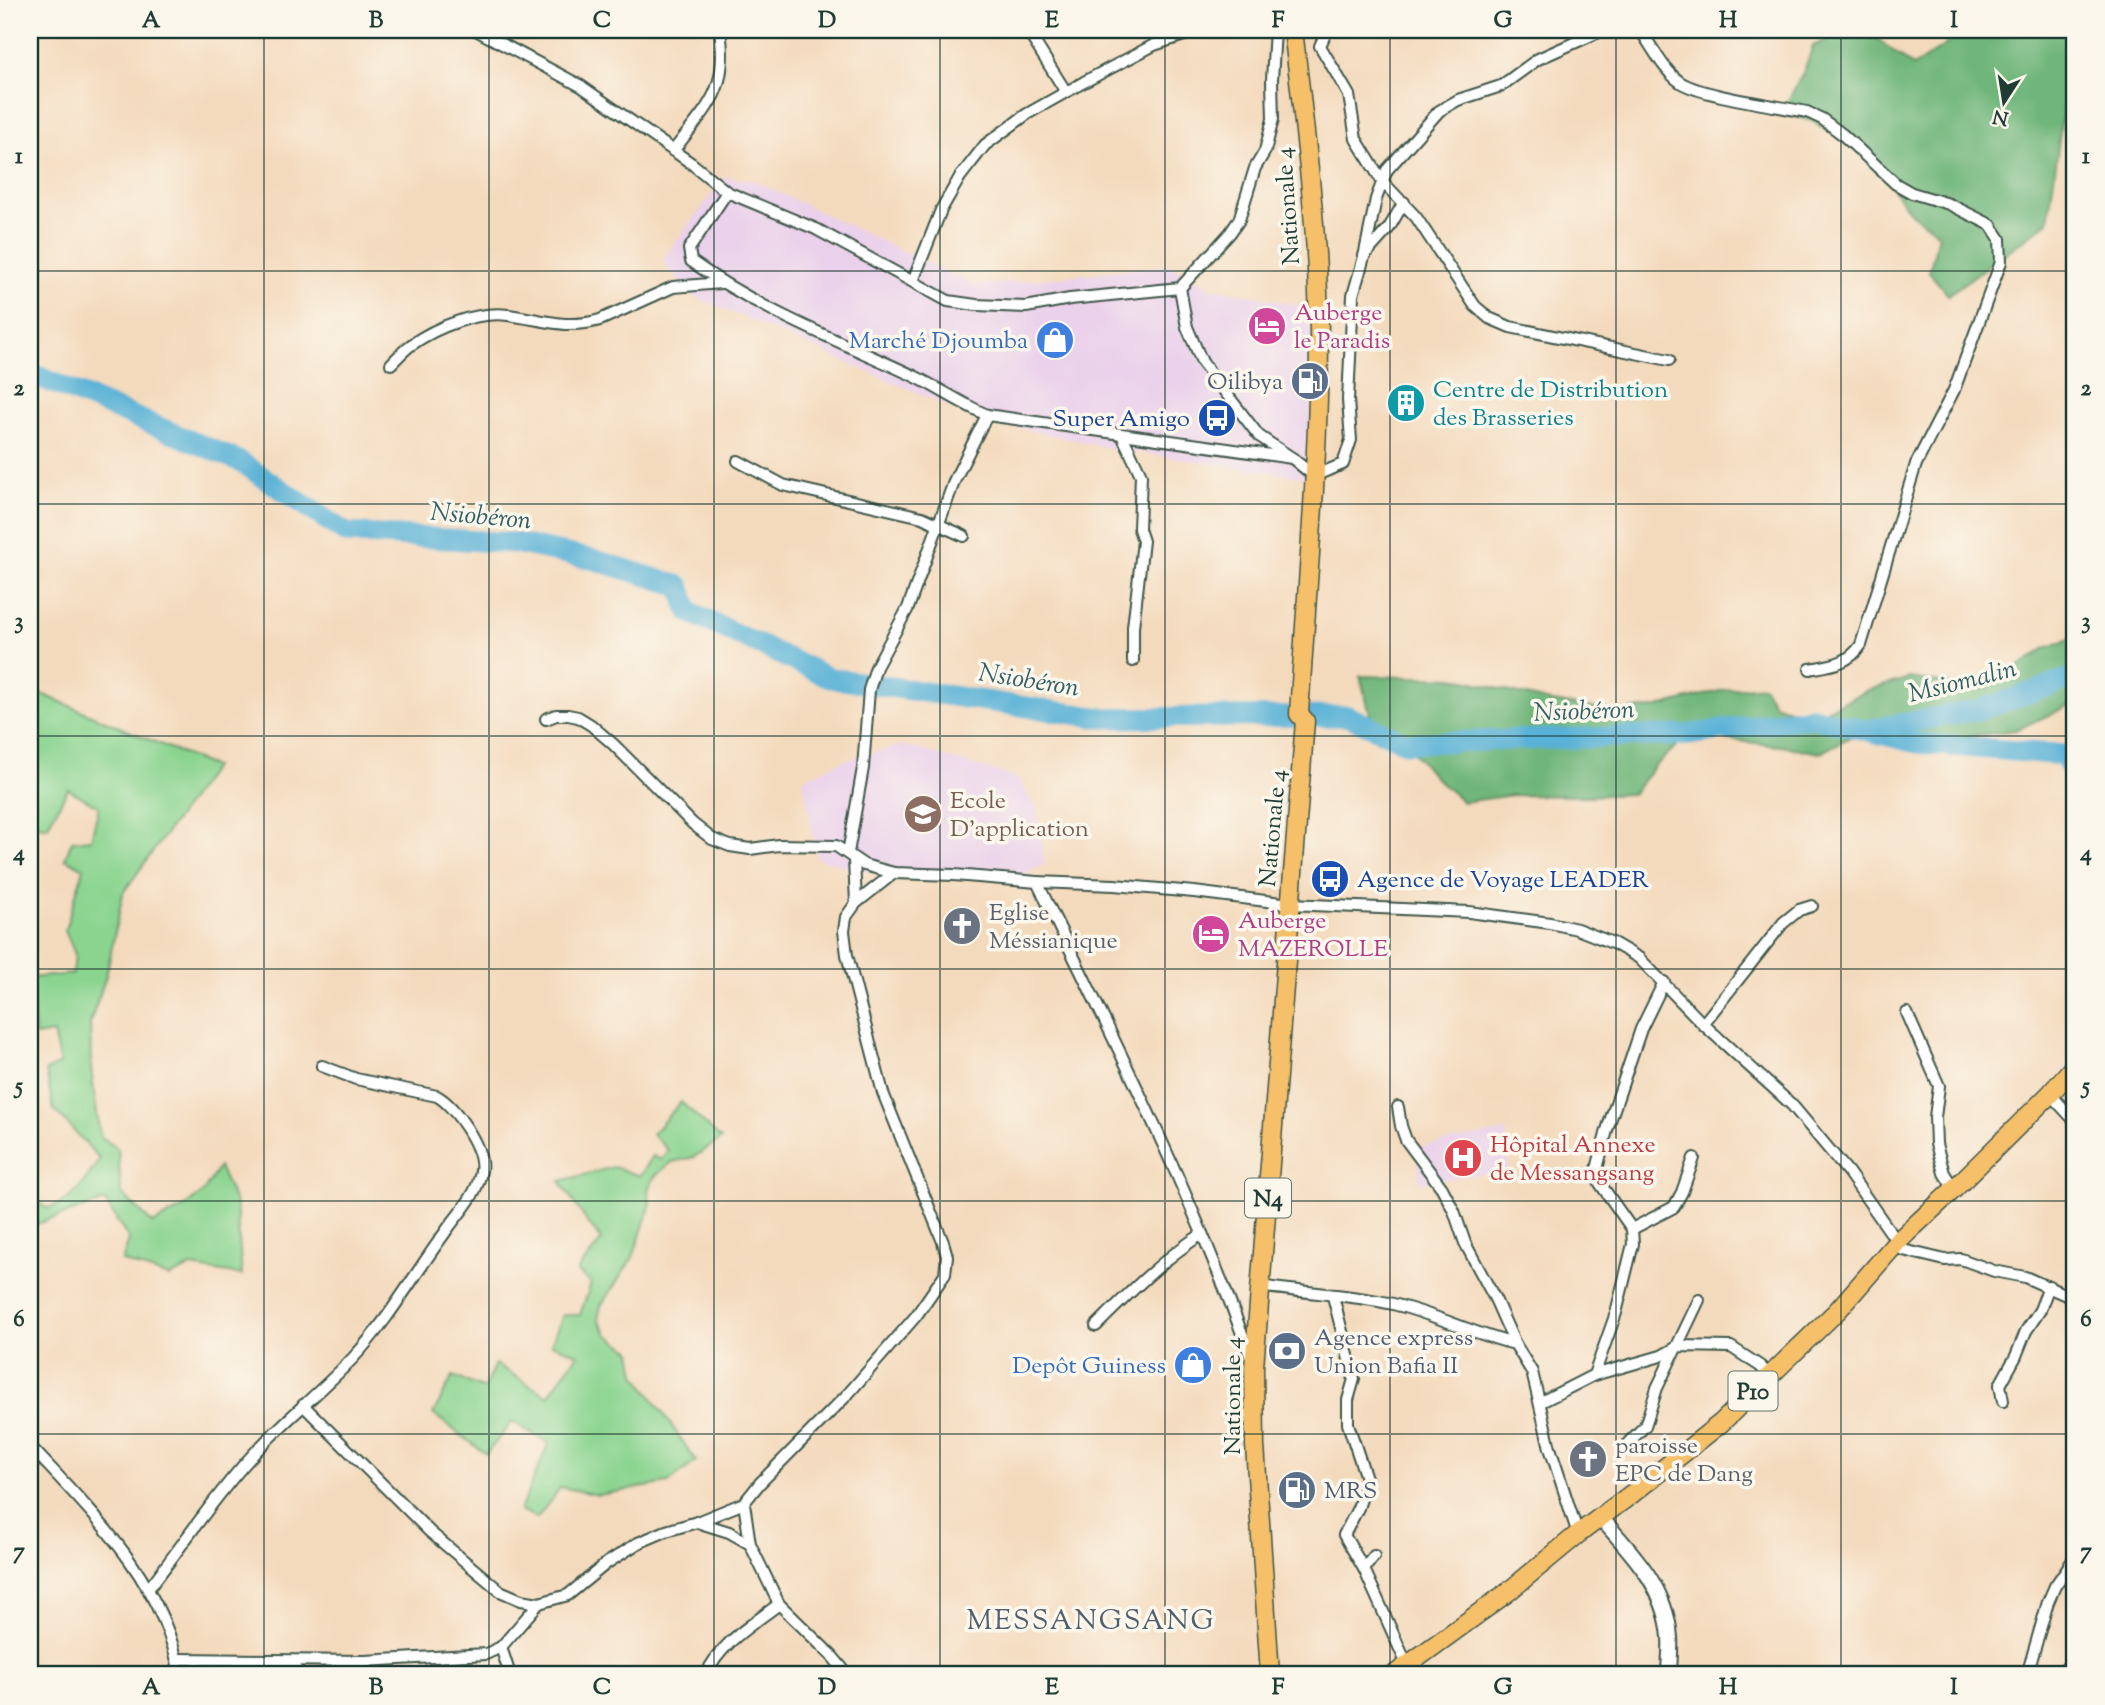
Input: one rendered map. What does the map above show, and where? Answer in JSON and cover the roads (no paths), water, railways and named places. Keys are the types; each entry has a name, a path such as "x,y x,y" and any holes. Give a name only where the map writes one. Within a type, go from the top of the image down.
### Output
{"main road":[{"name":"Nationale 4","path":"1271,1671 1255,1444 1254,1367 1302,717 1319,332 1310,167 1293,30"},
{"name":"P10","path":"1401,1671 1508,1592 1721,1423 1838,1310 1897,1242 2050,1094 2075,1065"}],"street":[{"path":"477,30 581,86 710,177 727,192 816,229 948,302 1026,307 1180,288 1230,233 1239,220 1255,168 1265,151 1273,119 1275,30"},
{"path":"673,151 708,107 722,77 723,47 720,30"},
{"path":"1027,30 1066,92"},
{"path":"913,281 941,210 960,177 985,145 1027,114 1066,92 1154,45 1199,30"},
{"path":"1327,30 1320,46 1349,95 1356,139 1382,181 1416,217 1475,306 1489,318 1510,327 1669,360"},
{"path":"1180,288 1187,327 1202,362 1259,436 1314,477 1343,464 1351,440 1348,400 1353,295 1376,200 1387,170 1439,111 1458,100 1501,86 1538,59 1603,30"},
{"path":"1640,30 1680,82 1699,90 1807,112 1822,119 1896,184 1912,193 1949,204 1991,225 2000,239 2001,262 1954,390 1916,464 1861,645 1853,656 1844,662 1811,669"},
{"path":"727,192 689,249 691,261 721,283 987,415 1292,458"},
{"path":"1364,257 1389,228 1404,202"},
{"path":"391,364 410,345 428,335 487,314 512,315 565,326 587,324 673,287 721,283"},
{"path":"856,903 851,856 863,768 869,690 876,667 908,608 956,478 987,415"},
{"path":"1122,435 1141,475 1139,529 1143,541 1133,627 1133,661"},
{"path":"738,461 783,485 922,517 964,536"},
{"path":"546,719 556,715 568,715 578,717 591,725 693,824 712,839 739,848 836,846 864,865 894,873 1194,891 1290,904 1469,912 1577,929 1615,944 1639,958 1703,1024 1792,1105 1825,1142 1903,1250 1945,1260 1961,1259 2049,1286 2075,1299"},
{"path":"303,1405 430,1532 500,1591 521,1601 539,1602 568,1595 607,1563 638,1543 744,1503 760,1483 848,1394 916,1316 944,1274 947,1256 943,1242 886,1103 847,955 844,931 846,917 856,903 894,873"},
{"path":"1037,882 1150,1116 1230,1299 1254,1367"},
{"path":"1703,1024 1783,923 1799,910 1812,905"},
{"path":"1594,1375 1616,1313 1633,1244 1632,1229 1599,1182 1596,1173 1607,1130 1641,1029 1664,982"},
{"path":"1907,1013 1939,1086 1935,1117 1936,1144 1944,1173 1954,1189"},
{"path":"149,1588 248,1458 354,1357 383,1321 466,1206 476,1188 482,1168 479,1153 444,1100 437,1096 356,1079 322,1066"},
{"path":"2050,1094 2075,1121"},
{"path":"1398,1107 1406,1140 1442,1188 1454,1211 1465,1243 1515,1344 1532,1372 1550,1448 1578,1534"},
{"path":"1632,1229 1674,1207 1694,1158"},
{"path":"1096,1326 1144,1278 1173,1253 1202,1234"},
{"path":"1260,1286 1396,1305 1462,1329 1515,1344"},
{"path":"2003,1401 2000,1385 2026,1331 2040,1310 2049,1286"},
{"path":"1333,1296 1354,1379 1348,1400 1348,1424 1367,1481 1358,1508 1344,1535 1364,1569 1401,1671"},
{"path":"1629,1442 1645,1426 1657,1388 1699,1300"},
{"path":"1541,1402 1594,1375 1661,1356 1679,1346 1731,1347 1769,1375"},
{"path":"30,1446 108,1530 149,1588 167,1625 180,1675"},
{"path":"744,1503 750,1544 779,1604 848,1675"},
{"path":"1600,1517 1655,1583 1667,1614 1671,1639 1669,1675"},
{"path":"697,1522 729,1532 750,1544"},
{"path":"1364,1569 1374,1556"},
{"path":"2027,1675 2048,1602 2055,1586 2075,1557"},
{"path":"177,1659 366,1661 486,1654 501,1647 539,1602"},
{"path":"706,1675 713,1660 724,1647 779,1604"},
{"path":"501,1647 510,1675"},
{"path":"289,1661 301,1675"},
{"path":"2051,1675 2075,1664"}],"waterway":[{"name":"Nsiobéron","path":"30,373 239,461 346,533 515,543 595,560 680,586 689,612 830,678 1101,718 1348,716 1406,743 1687,735 1812,717 1917,743 2064,755 2075,779"},
{"name":"Msiomalin","path":"1871,729 1979,710 2075,677"}],"place":[{"name":"Auberge le Paradis","path":"1267,326"},
{"name":"Marché Djoumba","path":"1055,340"},
{"name":"Oilibya","path":"1310,381"},
{"name":"Centre de Distribution des Brasseries","path":"1406,403"},
{"name":"Super Amigo","path":"1217,418"},
{"name":"Ecole D'application","path":"923,814"},
{"name":"Agence de Voyage LEADER","path":"1330,879"},
{"name":"Eglise Méssianique","path":"962,926"},
{"name":"Auberge MAZEROLLE","path":"1211,934"},
{"name":"Hôpital Annexe de Messangsang","path":"1463,1158"},
{"name":"Agence express Union Bafia II","path":"1287,1351"},
{"name":"Depôt Guiness","path":"1193,1365"},
{"name":"paroisse EPC de Dang","path":"1588,1459"},
{"name":"MRS","path":"1297,1490"}],"district":[{"name":"MESSANGSANG","path":"1091,1619"}]}
